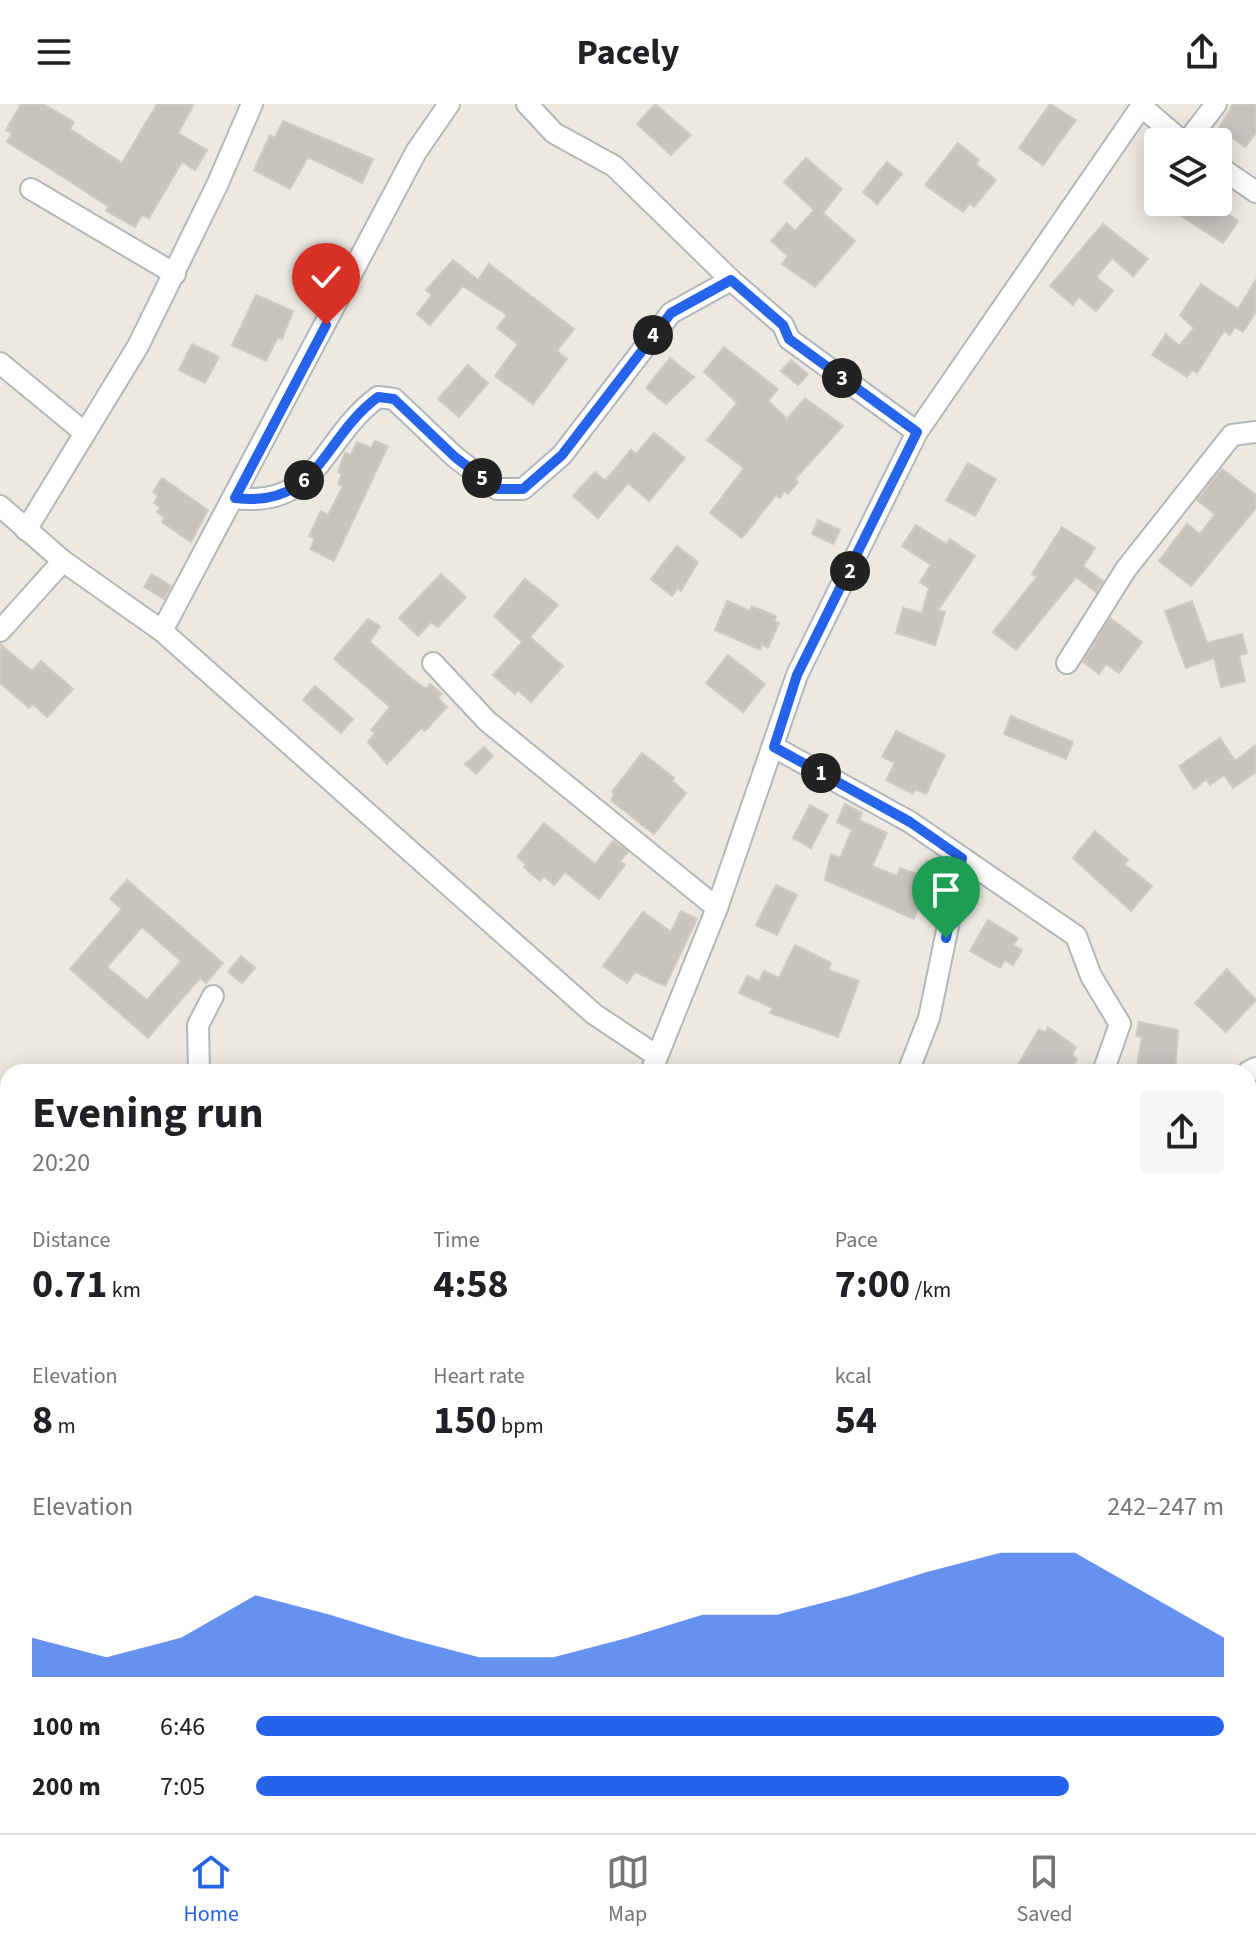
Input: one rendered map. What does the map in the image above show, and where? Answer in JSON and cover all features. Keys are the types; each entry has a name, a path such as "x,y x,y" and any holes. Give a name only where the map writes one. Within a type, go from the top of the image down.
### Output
{"street":[{"path":"26,530 138,346 175,274 252,104"},
{"path":"162,631 416,152 449,104"},
{"path":"527,104 554,133 614,166 731,280 783,325 789,339 917,432"},
{"path":"1196,128 1216,104"},
{"path":"0,506 63,561 162,631 654,1064 717,908 797,675 917,432 1142,105 1169,128"},
{"path":"1232,176 1256,192"},
{"path":"31,189 175,274"},
{"path":"235,498 262,501 293,492 320,464 359,411 378,397 394,399 455,457 497,489 523,489 562,455 671,313 731,280"},
{"path":"0,363 85,433"},
{"path":"1067,663 1126,569 1232,435 1256,432"},
{"path":"0,631 63,561"},
{"path":"433,663 487,721 717,908"},
{"path":"774,747 910,822 1076,936 1091,976 1120,1024 1106,1064"},
{"path":"911,1064 929,1018 962,858"},
{"path":"199,1064 198,1025 213,996"}],"building":[{"path":"21,104 43,104 74,122 70,129 122,163 157,104 194,104 178,133 207,150 195,170 182,162 149,218 142,215 135,227 106,211 109,207 7,142 12,133 6,130"},
{"path":"655,104 691,135 671,155 637,124"},
{"path":"1050,104 1076,120 1043,165 1019,148"},
{"path":"1233,104 1256,104 1256,133 1245,147 1232,138 1232,128 1219,128"},
{"path":"283,121 373,159 362,183 308,157 290,189 254,170 270,135 275,138"},
{"path":"958,143 979,160 976,164 996,180 974,207 970,203 963,212 925,185"},
{"path":"806,158 842,189 823,213 855,241 815,287 782,264 788,256 771,241 787,223 795,231 814,210 784,182"},
{"path":"887,162 902,174 877,204 863,192"},
{"path":"1181,216 1230,216 1238,221 1223,243"},
{"path":"1103,224 1148,259 1133,276 1112,258 1096,277 1113,291 1096,311 1079,297 1073,305 1050,286"},
{"path":"453,260 478,280 489,264 574,329 557,351 567,359 533,404 495,376 518,344 497,328 507,315 463,286 430,325 417,314 432,295 426,290"},
{"path":"1256,280 1256,312 1243,332 1235,327 1230,335 1224,331 1197,373 1192,370 1187,377 1152,355 1166,334 1179,346 1194,328 1180,315 1201,284 1238,309"},
{"path":"256,295 293,311 282,339 278,337 266,361 232,345"},
{"path":"192,344 219,357 205,383 179,370"},
{"path":"724,347 778,389 768,401 787,419 805,398 843,426 795,479 798,482 788,494 784,491 780,498 776,495 742,538 710,513 744,468 707,440 737,403 704,372"},
{"path":"670,358 694,377 666,404 646,388"},
{"path":"791,360 808,374 798,385 781,371"},
{"path":"468,365 488,383 459,417 438,399"},
{"path":"654,433 685,458 649,501 628,483 598,518 573,496 595,472 605,481 631,450 636,454"},
{"path":"375,441 388,446 334,561 310,549 315,539 309,536 321,511 328,515 343,486 338,484 342,474 338,472 345,453 351,455 357,442 371,448"},
{"path":"968,463 996,479 975,516 946,500"},
{"path":"1222,469 1256,495 1256,508 1191,586 1159,561 1187,524 1200,534 1215,514 1197,500"},
{"path":"162,478 208,510 191,542 162,522 164,517 157,512 161,508 154,503 158,496 153,492"},
{"path":"818,520 840,530 833,544 812,534"},
{"path":"916,525 946,544 950,539 975,556 938,610 945,612 935,645 896,633 903,608 922,613 929,588 920,582 931,565 902,546"},
{"path":"1062,527 1095,548 1083,566 1103,581 1096,592 1076,577 1016,650 993,632 1037,577 1032,574"},
{"path":"677,546 698,562 681,591 678,588 672,596 651,579"},
{"path":"152,574 171,586 164,599 144,587"},
{"path":"441,574 466,597 438,627 431,622 418,636 399,618"},
{"path":"525,579 558,605 530,637 563,666 531,702 518,690 515,694 493,675 522,642 494,616"},
{"path":"727,601 750,611 752,606 776,616 774,621 779,623 768,648 762,645 760,650 715,630"},
{"path":"1192,601 1207,643 1242,634 1247,653 1239,655 1245,681 1221,687 1214,658 1186,668 1165,611"},
{"path":"1110,618 1142,642 1119,673 1106,664 1099,674 1083,662"},
{"path":"368,619 380,626 370,642 412,679 426,689 430,684 442,694 438,698 447,707 425,731 421,728 387,764 368,742 375,733 371,730 390,707 334,659"},
{"path":"0,644 32,671 41,661 73,689 47,717 33,704 29,708 0,683"},
{"path":"728,655 765,684 743,712 706,683"},
{"path":"315,686 353,719 341,733 303,700"},
{"path":"1011,716 1073,742 1066,759 1004,734"},
{"path":"896,731 945,755 926,794 915,789 913,794 886,780 895,763 882,757"},
{"path":"1220,738 1235,761 1256,745 1256,772 1233,788 1224,775 1210,785 1207,779 1194,789 1179,766"},
{"path":"484,747 493,756 476,774 465,764"},
{"path":"642,753 674,778 672,781 686,793 654,834 611,800 615,794 612,792"},
{"path":"845,804 862,813 859,820 887,833 872,866 897,876 900,868 929,878 914,919 825,880 831,854 840,858 852,830 837,822"},
{"path":"810,805 828,815 811,848 793,838"},
{"path":"544,823 595,864 613,841 628,852 620,861 625,865 599,899 565,872 554,885 544,876 540,881 524,867 526,864 517,857"},
{"path":"1095,831 1128,860 1124,864 1152,886 1131,911 1073,858"},
{"path":"127,880 223,963 206,983 200,978 148,1038 70,969 122,909 110,899","holes":["142,927 181,961 147,1000 107,967"]},
{"path":"776,885 797,895 777,935 756,925"},
{"path":"681,911 697,919 665,986 635,972 627,983 603,966 643,912 671,932"},
{"path":"988,920 1018,938 1013,945 1022,950 1013,965 1005,960 1000,968 970,951"},
{"path":"795,945 831,963 828,970 859,981 838,1037 770,1013 773,1008 739,993 747,976 759,981 764,971 779,978"},
{"path":"241,956 255,968 242,983 228,972"},
{"path":"1227,969 1256,1000 1226,1032 1195,1003"},
{"path":"1139,1022 1178,1030 1176,1064 1137,1064 1142,1037 1136,1036"},
{"path":"1048,1027 1076,1047 1072,1055 1077,1059 1074,1064 1019,1064 1039,1029 1045,1033"}],"route":[{"path":"326,325 235,498 262,501 293,492 320,464 359,411 378,397 394,399 455,457 497,489 523,489 562,455 600,410 639,352 671,313 731,280 783,325 789,339 917,432 797,675 774,747 910,822 962,858 946,938"}]}
